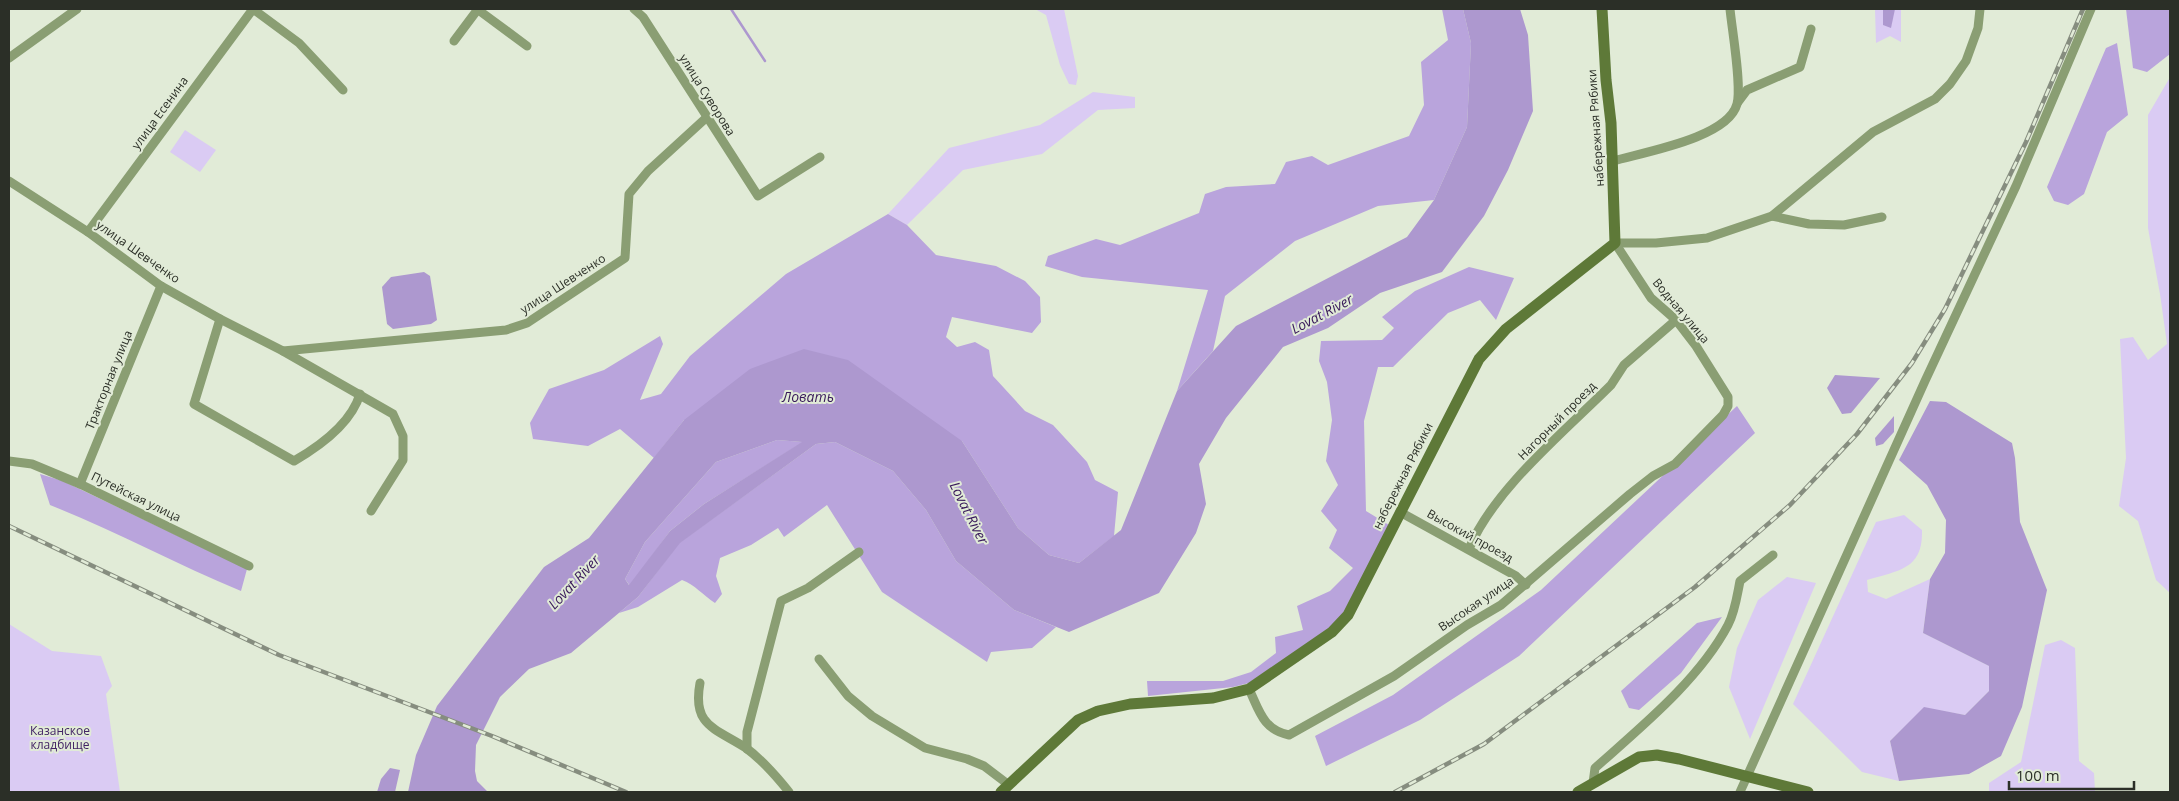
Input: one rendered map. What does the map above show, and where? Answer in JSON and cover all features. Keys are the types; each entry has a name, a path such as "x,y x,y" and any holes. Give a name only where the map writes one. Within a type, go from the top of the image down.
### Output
{"street":[{"path":"9,58 77,9"},
{"path":"253,9 300,43 343,90"},
{"name":"улица Есенина","path":"88,232 253,9"},
{"path":"454,41 478,9 527,46"},
{"name":"улица Суворова","path":"634,9 643,17 706,118 758,196 820,157"},
{"name":"набережная Рябики","path":"1005,788 1078,720 1098,711 1130,704 1213,698 1249,689 1332,632 1348,615 1466,380 1487,348 1506,329 1615,243 1613,161 1602,9"},
{"path":"1730,9 1738,103"},
{"path":"1615,243 1656,243 1707,238 1772,216 1874,132 1934,99 1950,84 1966,60 1978,28 1980,9"},
{"path":"1740,792 1925,381 2016,186 2092,9"},
{"path":"1613,161 1701,136 1722,126 1734,115 1738,103 1747,90 1800,67 1811,29"},
{"name":"улица Шевченко","path":"283,351 506,330 526,323 625,258 629,194 648,171 706,118"},
{"name":"улица Шевченко","path":"9,181 88,232 161,286 220,320 283,351 392,414 403,436 403,460 371,511"},
{"path":"1772,216 1809,224 1844,225 1882,217"},
{"name":"Водная улица","path":"1615,243 1651,298 1676,320 1696,346 1728,397 1728,406"},
{"name":"Тракторная улица","path":"80,484 161,286"},
{"path":"220,320 194,404 294,461 309,452 347,420 356,407 360,394"},
{"name":"Нагорный проезд","path":"1469,550 1476,530 1505,490 1612,385 1624,365 1676,320"},
{"name":"Высокая улица","path":"1249,689 1266,724 1276,732 1288,735 1394,676 1467,625 1501,605 1526,585 1630,494 1653,476 1675,464 1723,415 1728,406"},
{"name":"Путейская улица","path":"9,461 32,464 80,484 249,566"},
{"name":"Высокий проезд","path":"1400,512 1516,576 1526,585"},
{"path":"747,749 747,732 781,601 808,588 859,552"},
{"path":"1593,784 1595,768 1678,691 1716,644 1728,625 1736,603 1740,581 1774,555"},
{"path":"819,659 848,696 872,716 925,748 967,759 984,766 1005,788"},
{"path":"700,683 697,700 699,711 708,726 747,749 789,792"},
{"path":"1578,792 1639,757 1657,756 1679,759 1746,777 1774,789 1808,792"}],"green space":[{"path":"1035,9 1064,9 1078,76 1076,85 1069,84 1060,65 1046,15"},
{"path":"1875,9 1901,9 1901,42 1890,36 1876,43"},
{"path":"2170,69 2170,593 2156,580 2138,521 2119,506 2126,458 2120,339 2133,337 2148,360 2167,344 2148,228 2148,115 2169,79"},
{"path":"1093,92 1135,97 1135,108 1098,110 1042,154 963,170 907,225 888,214 949,148 1040,125"},
{"path":"185,130 216,150 200,172 170,152"},
{"path":"1904,515 1922,530 1918,553 1907,566 1867,580 1868,592 1886,599 1930,579 1923,633 1989,666 1989,691 1965,715 1924,708 1890,741 1899,781 1862,772 1793,704 1876,522"},
{"path":"1787,577 1816,583 1750,739 1729,687 1737,648 1758,600"},
{"name":"Казанское кладбище","path":"9,624 52,651 101,656 112,686 106,694 120,792 9,792"},
{"path":"2061,640 2075,648 2079,761 2094,773 2095,792 1989,792 1989,783 2021,762 2045,645"}],"shaded area":[{"path":"1442,9 1463,9 1471,43 1467,127 1434,200 1378,206 1295,241 1225,296 1213,351 1177,391 1208,290 1082,277 1045,266 1048,256 1096,239 1120,245 1199,213 1205,194 1226,187 1275,184 1286,162 1312,156 1328,165 1409,136 1424,105 1421,62 1448,40"},
{"path":"2126,9 2170,9 2170,54 2147,72 2133,68"},
{"path":"2117,43 2128,115 2107,132 2084,194 2068,205 2054,201 2047,187 2106,48"},
{"path":"888,214 907,225 936,255 996,266 1025,281 1040,297 1041,322 1032,333 952,317 946,337 957,347 975,342 989,350 993,376 1025,411 1053,425 1087,462 1095,480 1118,492 1114,536 1079,563 1049,555 1018,528 962,441 684,420 654,458 620,429 588,446 533,439 530,423 549,389 604,370 660,336 663,344 640,400 661,394 690,356 786,274"},
{"path":"1469,267 1514,278 1496,320 1480,300 1448,313 1393,367 1378,367 1364,421 1366,511 1389,525 1346,610 1334,625 1249,683 1233,687 1148,696 1147,681 1223,681 1251,672 1276,653 1275,637 1303,630 1297,606 1330,591 1353,568 1329,548 1337,530 1321,511 1338,485 1326,461 1332,420 1327,382 1319,361 1321,341 1382,340 1394,328 1382,317 1415,291"},
{"path":"1737,406 1755,433 1519,656 1420,720 1326,766 1315,736 1393,695 1541,590"},
{"path":"777,440 803,442 704,504 670,531 630,586 625,579 645,542 716,462"},
{"path":"835,442 893,471 926,510 956,561 1014,610 1056,627 1032,648 991,652 987,662 882,592 827,505 784,537 778,528 751,545 720,558 716,576 722,594 715,603 695,587 682,580 638,607 619,613 638,597 679,543 816,444"},
{"path":"40,474 63,481 247,569 241,591 50,505"},
{"path":"1722,617 1681,673 1639,710 1629,708 1621,691 1697,623"}],"water":[{"name":"Ловать","path":"1463,9 1520,9 1528,35 1533,111 1508,170 1484,216 1442,272 1380,293 1328,328 1283,347 1226,418 1199,464 1206,504 1196,533 1159,593 1069,632 1014,610 956,561 926,510 893,471 835,442 816,444 680,543 638,597 571,653 529,669 500,697 476,745 475,771 477,781 488,792 408,792 416,755 437,706 544,567 589,538 684,420 750,369 804,349 848,360 962,441 1018,528 1049,555 1079,563 1121,530 1177,391 1236,326 1407,237 1434,200 1467,127 1471,43","holes":["777,440 802,442 704,504 670,531 629,585 625,579 645,542 716,462"]},
{"path":"1883,9 1895,9 1891,28 1883,25"},
{"path":"424,272 430,276 437,320 431,324 393,329 387,324 382,287 391,277"},
{"path":"1835,375 1880,378 1851,413 1842,414 1827,388"},
{"path":"1930,401 1946,402 2012,443 2020,522 2047,590 2022,707 2001,756 1969,774 1899,781 1890,741 1924,707 1965,715 1989,691 1989,666 1923,633 1930,579 1945,553 1946,520 1927,485 1899,460"},
{"path":"1894,416 1894,432 1883,444 1876,446 1875,438"},
{"path":"390,768 400,770 395,792 377,792 381,779"}],"waterway":[{"path":"731,9 765,61"}],"railway":[{"path":"1395,792 1484,744 1695,587 1790,505 1857,434 1912,363 1945,309 2026,142 2083,9"},
{"path":"9,526 279,655 492,736 626,792"}],"water label":[{"name":"Lovat River","path":"1322,314"},
{"name":"Lovat River","path":"969,513"},
{"name":"Lovat River","path":"574,582"}]}
